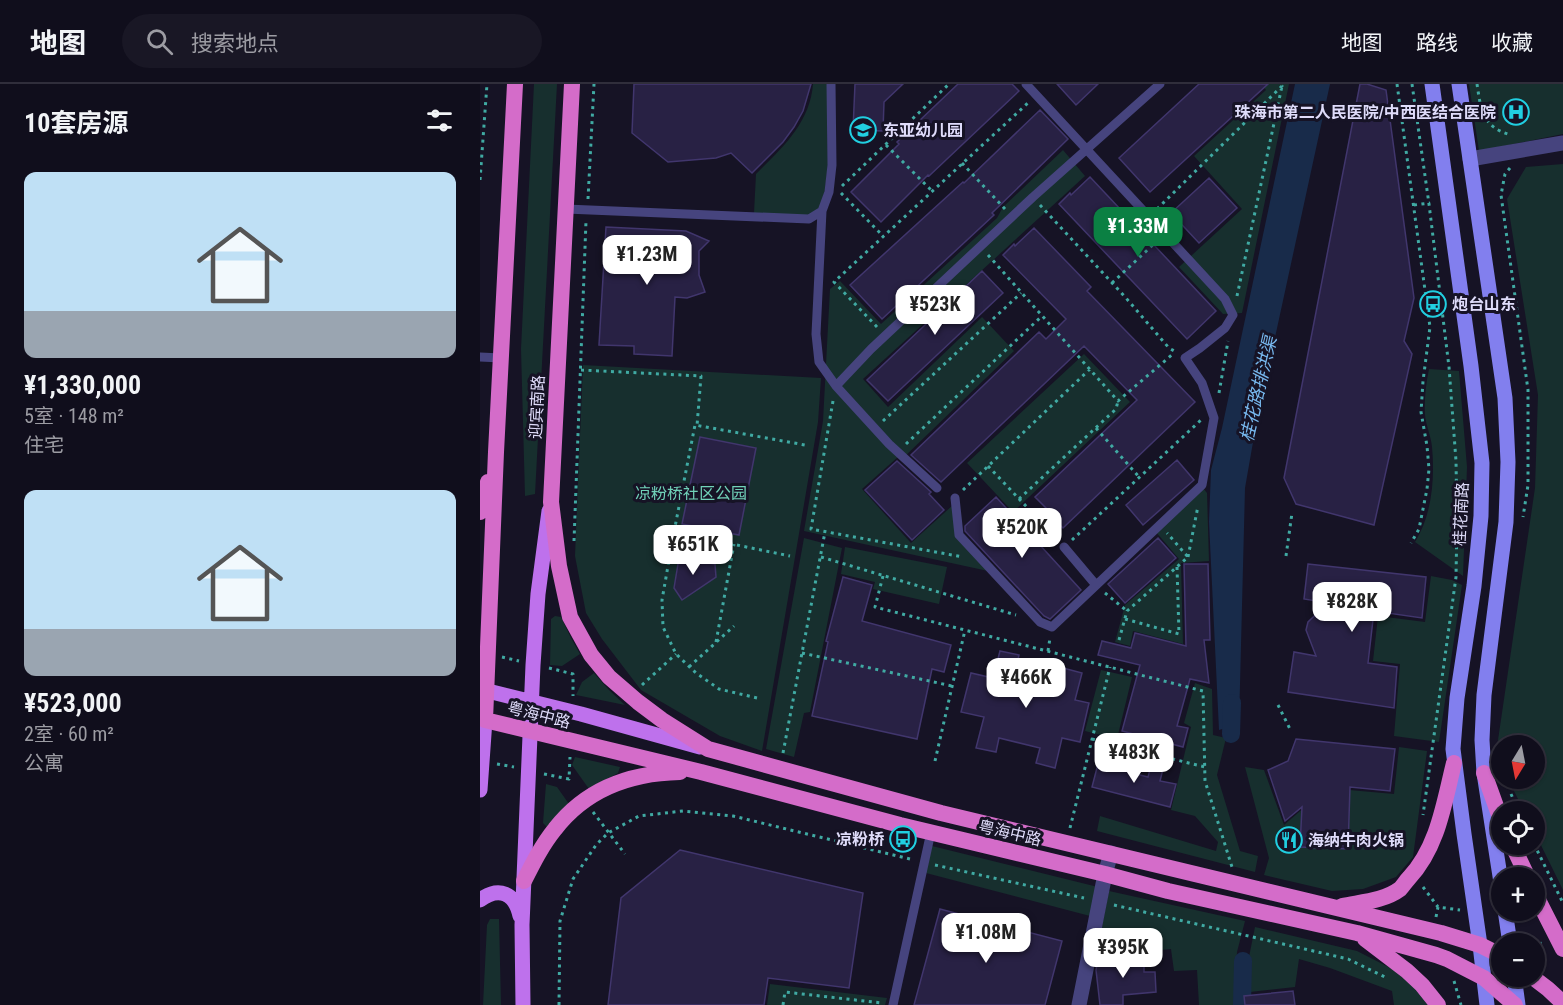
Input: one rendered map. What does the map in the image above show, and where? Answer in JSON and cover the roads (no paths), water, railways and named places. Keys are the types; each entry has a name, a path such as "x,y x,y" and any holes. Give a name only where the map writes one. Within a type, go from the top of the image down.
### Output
{"highway":[{"path":"482,719 515,84"},
{"name":"迎宾南路","path":"550,502 572,84"},
{"path":"480,512 496,452"},
{"path":"550,502 559,566 570,617 591,655 609,677 638,702 708,749"},
{"name":"粤海中路","path":"482,719 701,772 1168,891 1357,933 1447,959 1484,978 1517,1005"},
{"name":"粤海中路","path":"708,749 941,813 1441,933 1491,950"},
{"path":"1337,907 1380,899 1400,889 1425,857 1436,831 1454,763"},
{"path":"524,881 554,830 569,813 585,801 615,783 630,778 652,774 701,772"},
{"path":"1484,773 1494,801"},
{"path":"1545,914 1563,949"},
{"path":"1357,933 1407,970 1438,1005"},
{"path":"1545,987 1563,1004"}],"main road":[{"name":"桂花南路","path":"1432,84 1482,463 1481,516 1474,586 1457,698 1453,748 1487,1005"},
{"path":"1458,84 1505,398 1508,462 1506,522 1484,695 1482,740 1484,773 1499,867"},
{"name":"迎宾南路","path":"523,1005 522,925 530,731 538,594 550,502"},
{"name":"粤海中路","path":"483,690 708,749"},
{"path":"480,790 482,719"},
{"path":"480,900 495,892 504,893 512,898 518,907 522,925"},
{"path":"1515,987 1517,1005"}],"street":[{"path":"1470,159 1563,143"},
{"path":"1079,1005 1111,853"}],"lane":[{"path":"831,84 832,165 829,192 822,211 816,334 819,363 836,386 875,429 937,488"},
{"path":"955,498 958,536 1040,622 1052,627 1202,485 1213,414 1202,383 1185,358 1225,328 1233,315 1225,299 1026,84"},
{"path":"836,386 885,336 1012,216 1160,84"},
{"path":"566,209 809,219 822,211"},
{"path":"480,357 501,358"},
{"path":"1064,547 1096,585"},
{"path":"893,1005 931,832"}],"water":[{"path":"1295,84 1330,84 1256,425 1245,488 1239,724 1219,730 1209,522 1211,470 1222,428"}],"waterway":[{"name":"桂花路排洪渠","path":"1231,734 1232,703"},
{"path":"1242,1005 1243,961"}],"place":[{"name":"珠海市第二人民医院/中西医结合医院","path":"1516,112"},
{"name":"东亚幼儿园","path":"863,130"},
{"name":"炮台山东","path":"1433,304"},
{"name":"凉粉桥","path":"903,839"},
{"name":"海纳牛肉火锅","path":"1289,840"}],"park label":[{"name":"凉粉桥社区公园","path":"691,493"}]}
